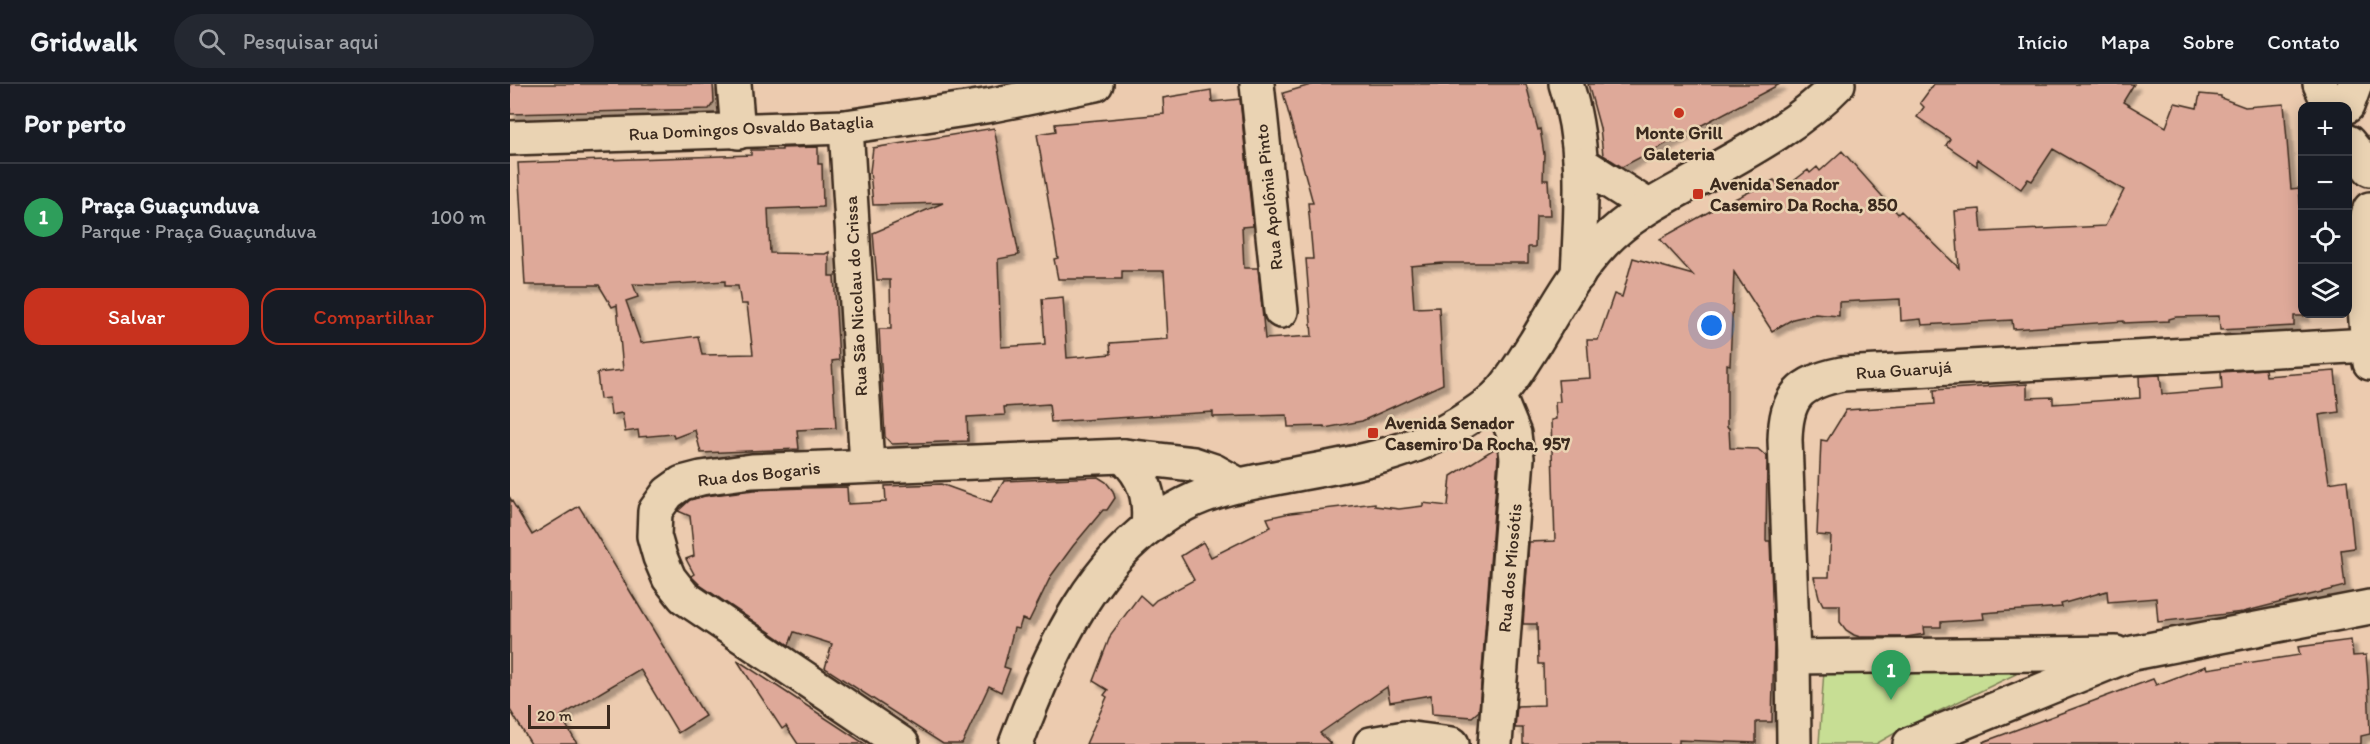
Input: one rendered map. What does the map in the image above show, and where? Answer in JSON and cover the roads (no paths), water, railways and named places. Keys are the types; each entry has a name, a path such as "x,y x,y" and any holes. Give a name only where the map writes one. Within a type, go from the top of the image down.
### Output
{"street":[{"path":"734,84 738,132"},
{"name":"Rua Domingos Osvaldo Bataglia","path":"510,138 846,127 992,94 1096,84"},
{"name":"Rua Apolônia Pinto","path":"1257,84 1281,311"},
{"path":"1566,84 1574,109 1582,164 1578,275"},
{"path":"1016,744 1049,665 1072,620 1102,574 1116,557 1148,527 1182,505 1239,484 1357,463 1403,451 1441,435 1498,395 1527,356 1592,255 1625,222 1648,206 1768,137 1811,108 1838,84"},
{"path":"2320,84 2328,102"},
{"path":"2348,102 2355,84"},
{"name":"Rua São Nicolau do Crissa","path":"846,127 867,465"},
{"path":"2352,147 2370,169"},
{"path":"1582,164 1648,206"},
{"path":"2369,354 2364,252 2367,216 2370,209"},
{"path":"2349,210 2352,229 2364,252"},
{"name":"Rua Guarujá","path":"1794,744 1785,420 1794,397 1810,384 1822,378 1842,374 1897,370 2369,354"},
{"name":"Rua dos Miosótis","path":"1495,744 1517,458 1514,434 1498,395"},
{"path":"1123,456 1146,485 1150,510 1148,527"},
{"name":"Rua dos Bogaris","path":"902,744 684,597 669,578 654,536 655,511 668,493 682,483 701,478 752,471 1123,456 1193,464 1214,471 1239,484"},
{"path":"1793,657 2133,653 2370,607"},
{"path":"1910,744 2133,653"},
{"path":"1371,744 1405,738 1452,744"}],"place":[{"name":"Monte Grill Galeteria","path":"1679,113"},
{"name":"Avenida Senador Casemiro Da Rocha, 850","path":"1698,194"},
{"name":"Avenida Senador Casemiro Da Rocha, 957","path":"1373,433"},
{"name":"Praça Guaçunduva","path":"1891,700"}]}
